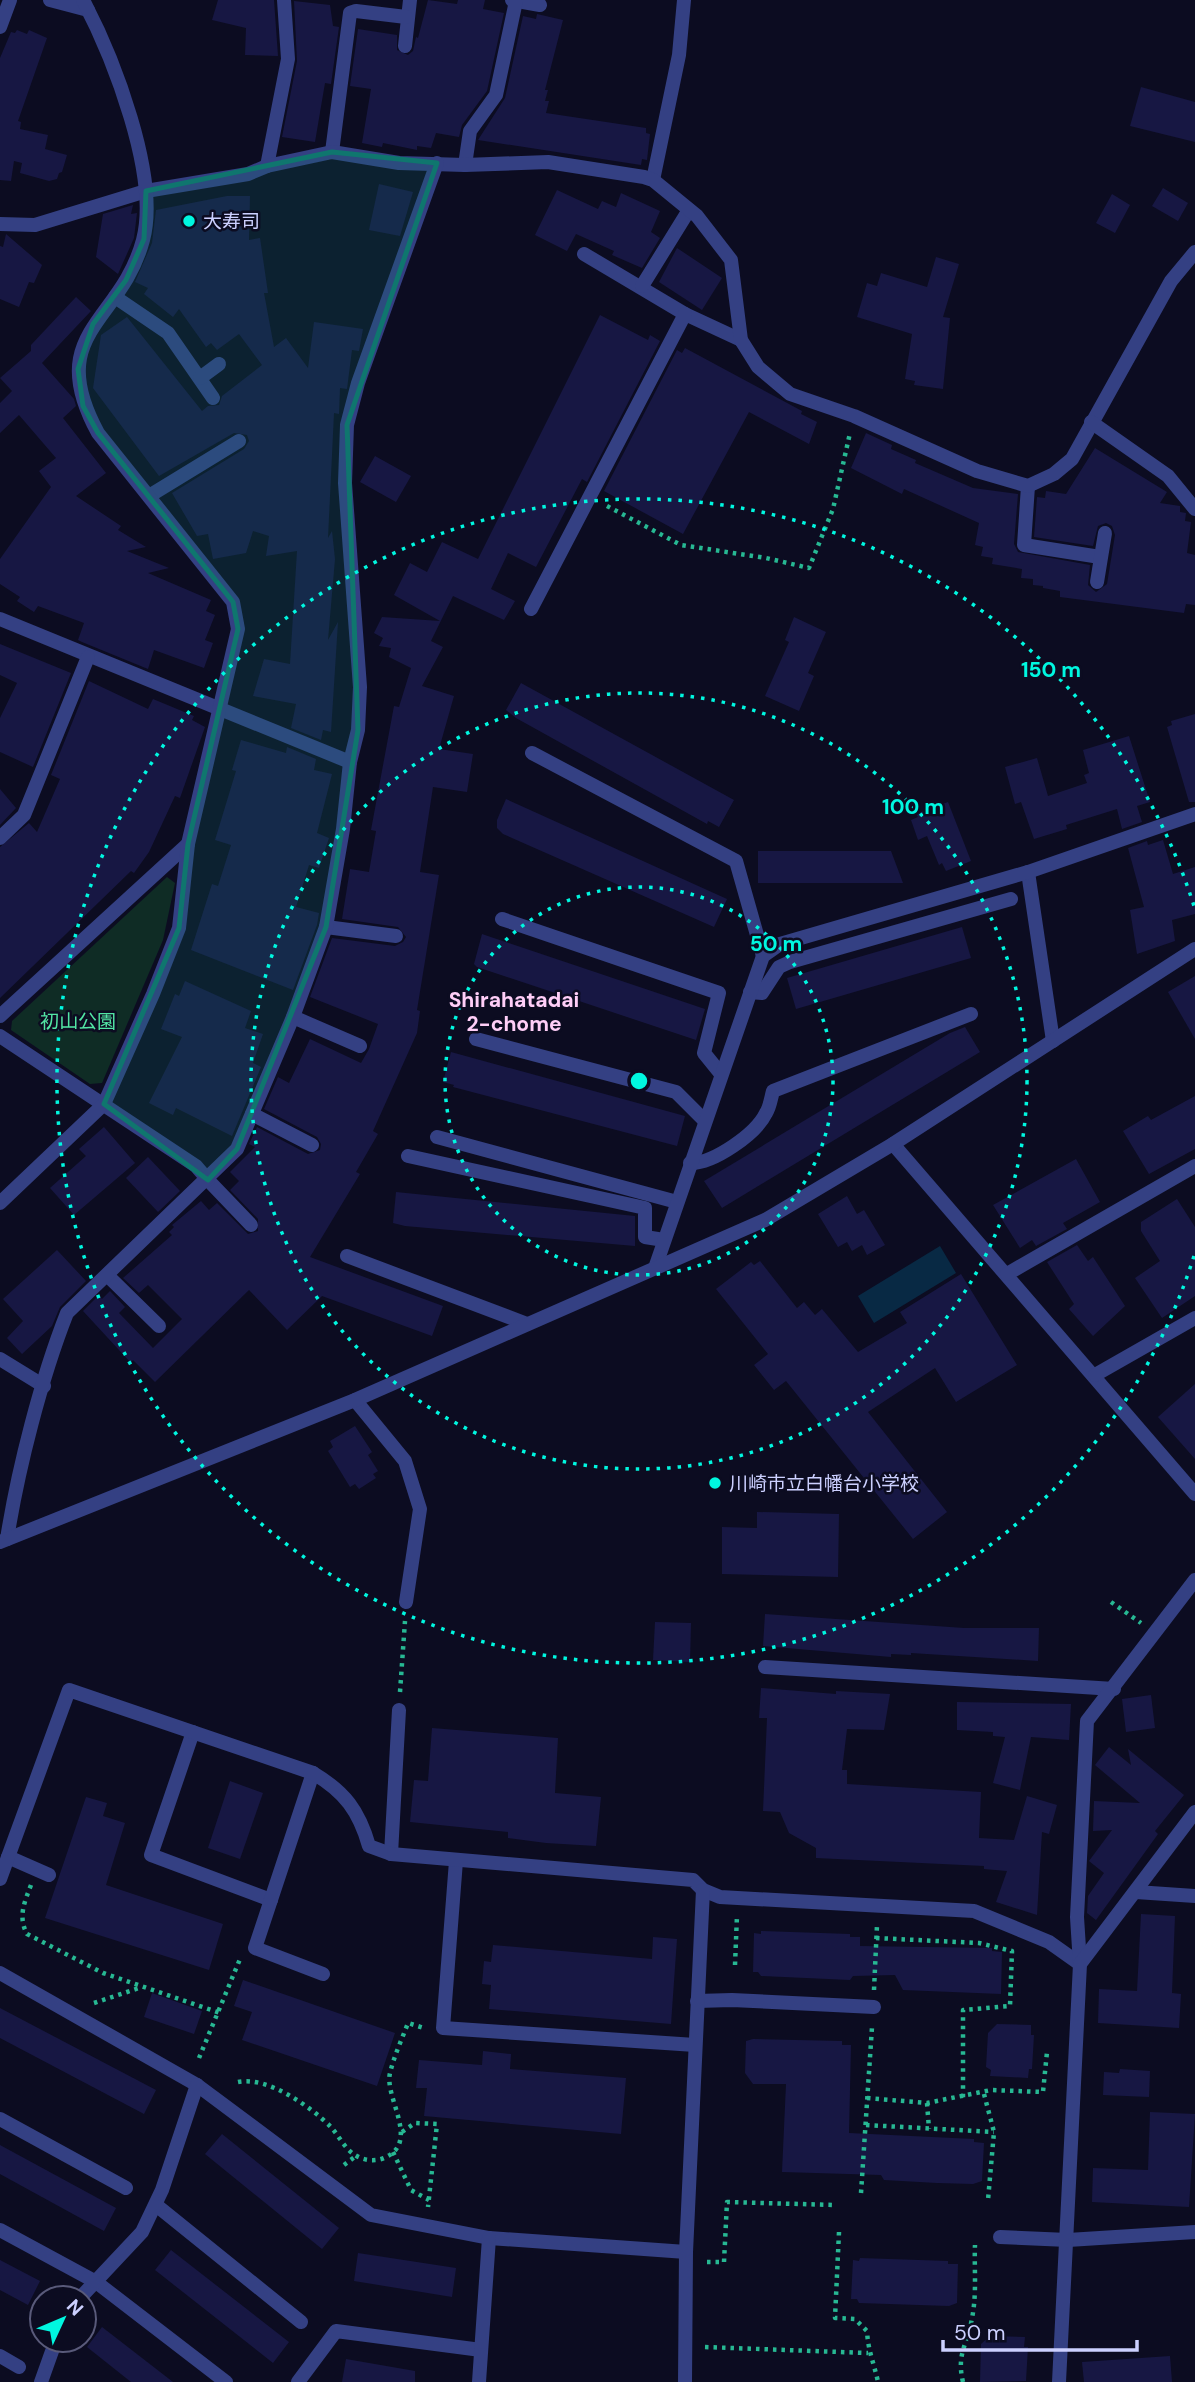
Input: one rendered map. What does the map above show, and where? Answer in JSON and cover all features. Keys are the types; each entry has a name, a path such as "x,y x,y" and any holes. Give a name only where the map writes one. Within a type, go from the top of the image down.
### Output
{"street":[{"path":"0,27 10,0"},
{"path":"0,1203 104,1104 179,928 188,844 238,629 233,602 98,433 83,406 78,369 86,340 93,324 127,280 144,239 146,191 123,85 86,5 50,0"},
{"path":"267,166 288,60 284,0"},
{"path":"405,46 406,17 410,0"},
{"path":"653,180 679,55 684,0"},
{"path":"465,166 470,131 496,95 514,1 540,5"},
{"path":"332,152 350,13 356,10 406,17"},
{"path":"0,224 35,225 146,191 248,174 267,166 332,152 399,163 465,166 548,162 653,180 689,210 731,260 741,340 758,367 790,394 854,416 977,471 1028,486 1054,474 1072,459 1171,281 1195,252"},
{"path":"4,1540 44,1386 67,1313 208,1180 237,1149 293,1017 326,927 343,830 350,762 358,730 360,687 345,483 347,425 358,383 437,163"},
{"path":"642,286 689,210"},
{"path":"584,254 642,286 685,314 741,340"},
{"path":"115,297 168,333 213,398"},
{"path":"531,609 685,314"},
{"path":"200,378 219,365"},
{"path":"1091,422 1168,476 1195,509"},
{"path":"149,496 239,441"},
{"path":"1028,486 1024,544 1100,557"},
{"path":"1097,582 1105,533"},
{"path":"0,619 350,762"},
{"path":"0,838 24,815 88,657"},
{"path":"532,753 736,861 763,956"},
{"path":"655,1268 704,1120 763,956 780,944 1028,872 1195,814"},
{"path":"0,1016 188,844"},
{"path":"1028,872 1053,1041"},
{"path":"750,992 762,993 779,967 790,962 1011,899"},
{"path":"502,919 719,993 704,1053 721,1074"},
{"path":"326,927 396,936"},
{"path":"4,1540 355,1400 765,1220 893,1144 1195,949"},
{"path":"690,1163 703,1164 725,1153 766,1114 772,1091 971,1014"},
{"path":"293,1017 360,1046"},
{"path":"0,1036 196,1166 251,1225"},
{"path":"476,1039 676,1092 704,1120"},
{"path":"252,1114 312,1145"},
{"path":"437,1137 677,1202"},
{"path":"893,1144 1195,1494"},
{"path":"408,1156 645,1208 645,1237 664,1240"},
{"path":"1007,1274 1195,1166"},
{"path":"346,1256 527,1324"},
{"path":"108,1276 159,1326"},
{"path":"1095,1375 1195,1318"},
{"path":"0,1359 44,1386"},
{"path":"355,1400 405,1461 420,1509 406,1602"},
{"path":"1059,2382 1080,1965 1077,1917 1087,1721 1195,1580"},
{"path":"765,1667 1114,1689"},
{"path":"0,1879 69,1690 313,1773 336,1786 350,1802 362,1820 369,1846 391,1854 693,1880 703,1890 720,1897 974,1911 1049,1942 1080,1965"},
{"path":"391,1854 399,1710"},
{"path":"193,1732 151,1855 271,1900"},
{"path":"313,1773 255,1948 323,1974"},
{"path":"1080,1965 1195,1812"},
{"path":"8,1857 43,1872"},
{"path":"456,1861 443,2028 695,2045"},
{"path":"685,2382 686,2252 703,1890"},
{"path":"1136,1892 1195,1896"},
{"path":"0,1973 197,2085 371,2215 489,2238 686,2252"},
{"path":"697,2001 732,2000 874,2007"},
{"path":"96,2282 142,2232 156,2205 197,2085"},
{"path":"0,2119 126,2188"},
{"path":"156,2205 301,2322"},
{"path":"0,2230 96,2282 226,2382"},
{"path":"1000,2237 1068,2240 1195,2232"},
{"path":"479,2382 489,2238"},
{"path":"298,2382 336,2331 481,2350"},
{"path":"43,2381 52,2354"},
{"path":"0,2357 19,2367"}],"path":[{"path":"591,497 681,545 766,558 809,568 833,509 854,416"},
{"path":"399,1710 406,1602"},
{"path":"1111,1602 1156,1633"},
{"path":"43,1872 22,1910 27,1934 103,1973 220,2013"},
{"path":"861,2193 878,1906"},
{"path":"735,1965 738,1911"},
{"path":"865,1926 877,1928"},
{"path":"876,1938 979,1943 1012,1951 1010,2006 963,2010 963,2098"},
{"path":"199,2058 241,1958 255,1948"},
{"path":"91,2004 143,1987"},
{"path":"238,2082 252,2079 276,2089 306,2107 330,2126 356,2156 372,2161 393,2152 401,2132 389,2076 408,2023 430,2030 443,2028"},
{"path":"867,2098 927,2103 984,2094 991,2090 1044,2092 1047,2052"},
{"path":"984,2094 994,2132 988,2200"},
{"path":"927,2103 929,2129"},
{"path":"401,2132 415,2123 437,2124 428,2210"},
{"path":"866,2125 994,2132"},
{"path":"393,2152 411,2190 429,2200"},
{"path":"344,2165 356,2156"},
{"path":"707,2262 724,2262 727,2202 835,2206"},
{"path":"839,2232 835,2318 855,2319 867,2331 868,2353 875,2366 878,2382"},
{"path":"962,2382 959,2366 961,2350 973,2316 975,2245"},
{"path":"705,2347 868,2353"}],"highlighted area":[{"path":"332,152 437,163 347,425 358,730 326,927 237,1149 208,1180 104,1104 179,928 188,844 238,629 233,602 98,433 83,406 78,369 93,324 126,280 144,239 146,191"}],"green space":[{"name":"初山公園","path":"167,877 175,883 163,940 102,1083 90,1084 11,1030 12,1021"}],"water":[{"path":"940,1246 956,1273 874,1323 858,1296"}],"building":[{"path":"218,0 274,0 278,56 245,55 246,28 212,20"},
{"path":"428,0 457,4 458,0 485,0 483,9 504,13 487,91 462,125 459,137 436,133 431,148 417,146 417,150 383,143 382,147 362,143 371,89 350,86 358,29 397,35 397,50 408,55 413,51 416,37 418,38"},
{"path":"294,1 330,5 333,26 339,27 331,84 325,83 315,142 282,137 297,61"},
{"path":"537,14 563,20 545,90 548,90 545,101 549,101 546,113 646,128 646,133 650,134 647,160 642,159 641,165 478,140 505,98 523,16 536,19"},
{"path":"17,30 27,34 29,30 47,38 18,121 21,122 20,129 48,135 45,149 67,155 62,172 57,179 49,181 20,173 22,163 14,161 11,181 0,180 0,58 11,32 15,33"},
{"path":"1141,87 1195,102 1195,142 1130,126"},
{"path":"379,184 413,192 400,236 369,230"},
{"path":"1163,188 1188,203 1178,221 1152,206"},
{"path":"557,190 598,209 602,201 616,207 621,193 660,211 651,232 660,238 642,268 612,255 614,251 576,234 567,251 535,235"},
{"path":"1112,194 1130,205 1115,233 1096,223"},
{"path":"227,196 250,196 249,240 260,238 268,293 264,293 274,347 286,338 308,368 314,322 363,329 359,351 352,350 347,389 340,388 339,414 334,413 328,538 332,531 335,559 328,640 338,622 331,732 323,730 321,740 291,728 296,704 253,696 264,659 290,664 297,551 266,556 269,536 253,531 246,553 213,559 208,534 197,536 172,493 244,449 249,441 247,435 234,433 159,476 93,388 101,335 127,317 202,411 208,406 219,405 222,396 262,365 239,334 217,350 211,343 206,347 179,309 173,317 144,294 148,288 135,282 152,243 156,210"},
{"path":"133,205 131,214 137,213 134,238 118,274 96,257 103,214"},
{"path":"6,234 42,265 34,283 29,282 19,307 0,299 0,246 3,247"},
{"path":"677,248 722,278 702,310 659,282"},
{"path":"936,257 959,264 943,317 950,318 943,389 914,385 915,381 905,379 912,334 857,317 867,283 877,286 881,273 927,287"},
{"path":"76,297 91,311 42,363 74,399 76,406 63,418 106,473 76,496 121,526 118,530 146,547 127,551 169,568 148,573 211,600 206,611 215,615 205,640 213,643 204,668 154,650 148,669 82,642 78,640 84,623 38,606 34,612 17,601 20,597 0,584 0,559 51,487 39,471 56,458 19,415 0,433 0,403 12,391 0,378 31,351 31,345"},
{"path":"600,315 648,340 650,335 660,341 587,482 582,479 536,567 508,553 491,589 515,601 504,620 453,596 431,641 443,647 422,686 454,696 439,749 473,754 467,792 433,787 420,872 439,875 417,1010 420,1011 417,1033 373,1131 378,1134 356,1172 360,1174 310,1257 443,1306 432,1336 322,1296 287,1330 249,1290 155,1382 133,1360 131,1363 83,1311 99,1295 102,1299 110,1291 125,1307 119,1313 153,1348 182,1319 148,1285 139,1293 123,1278 172,1235 169,1232 174,1227 172,1225 201,1201 209,1210 217,1203 248,1234 258,1231 258,1219 230,1190 239,1181 230,1172 255,1147 249,1144 257,1127 308,1154 320,1150 321,1144 317,1137 264,1109 278,1077 289,1083 310,1039 361,1063 369,1049 378,1024 310,997 332,938 395,946 406,937 398,927 342,919 350,869 369,872 376,831 371,830 394,706 399,707 411,668 389,657 391,648 379,646 383,638 374,633 382,617 440,621 394,595 410,563 427,572 442,542 478,559"},
{"path":"685,348 802,411 801,414 817,422 809,444 749,412 683,534 604,491 677,350 682,353"},
{"path":"866,433 892,445 891,449 916,460 915,463 973,488 1018,494 1014,544 1018,552 1090,565 1088,585 1096,592 1107,584 1115,535 1112,526 1106,523 1098,526 1093,546 1034,537 1037,497 1045,498 1046,491 1066,494 1095,448 1167,492 1160,503 1180,506 1180,512 1186,513 1185,521 1191,522 1187,553 1195,555 1195,605 1186,604 1184,613 1060,597 1060,591 1033,585 1033,579 1021,578 1022,569 992,564 993,558 981,556 983,547 975,545 979,523 904,489 902,494 851,468"},
{"path":"375,456 411,476 396,502 360,482"},
{"path":"794,617 826,632 808,673 814,676 799,711 765,696 789,642 785,640"},
{"path":"0,644 71,673 33,767 0,752 0,718 17,683 0,675"},
{"path":"89,681 148,709 153,699 194,716 192,720 205,727 180,798 175,796 149,852 134,873 131,871 0,998 0,847 29,823 37,832 60,779 51,775"},
{"path":"521,683 734,800 719,827 708,821 707,824 516,718 506,710"},
{"path":"1195,714 1195,802 1189,802 1167,727 1172,725 1171,721"},
{"path":"1129,736 1150,802 1137,806 1142,822 1122,829 1117,809 1066,825 1067,829 1034,839 1021,802 1015,804 1005,767 1037,758 1048,796 1087,783 1084,775 1089,773 1083,750"},
{"path":"241,740 286,753 287,747 316,759 314,770 332,774 317,833 329,838 319,868 309,865 296,907 319,913 317,925 293,990 191,950 212,884 218,886 231,845 215,840 236,771 232,770"},
{"path":"0,789 16,808 0,825"},
{"path":"506,799 727,899 714,927 503,834 497,828 497,820"},
{"path":"948,802 971,861 946,871 942,863 939,865 927,836 918,840 911,820 918,817 916,814"},
{"path":"1163,840 1173,874 1195,867 1195,914 1172,920 1175,941 1137,954 1130,910 1144,907 1128,848 1147,841 1148,845"},
{"path":"758,851 891,851 903,883 758,883"},
{"path":"962,927 971,958 796,1009 787,978"},
{"path":"482,934 705,1009 696,1040 477,967 474,964"},
{"path":"1195,976 1195,1039 1168,992"},
{"path":"185,981 251,1011 245,1028 263,1034 253,1063 261,1067 232,1136 176,1108 173,1115 149,1103 182,1037 161,1029 175,994 179,996"},
{"path":"965,1027 980,1052 722,1208 704,1181 950,1033"},
{"path":"451,1052 685,1116 677,1146 453,1087 454,1085 443,1082"},
{"path":"1195,1096 1195,1149 1149,1174 1123,1131 1148,1116 1151,1120"},
{"path":"104,1127 135,1163 74,1215 50,1188 86,1156 79,1149"},
{"path":"148,1157 180,1191 158,1212 126,1178"},
{"path":"1076,1159 1100,1202 1063,1223 1067,1229 1036,1246 1032,1240 1020,1248 993,1205"},
{"path":"396,1192 635,1216 635,1246 405,1226 393,1223"},
{"path":"847,1196 857,1214 864,1210 885,1245 867,1255 862,1245 852,1251 847,1242 838,1247 818,1214"},
{"path":"1177,1199 1195,1227 1195,1296 1162,1318 1135,1278 1160,1261 1141,1231 1141,1222"},
{"path":"1077,1245 1088,1261 1093,1257 1125,1306 1093,1336 1069,1309 1074,1304 1047,1262"},
{"path":"57,1250 86,1281 60,1307 52,1326 22,1354 7,1338 23,1321 3,1299"},
{"path":"760,1261 797,1308 804,1302 815,1315 822,1309 858,1352 907,1323 900,1312 961,1274 1017,1365 956,1402 935,1368 868,1412 947,1512 913,1539 786,1381 774,1390 754,1365 768,1354 716,1289 751,1262 754,1265"},
{"path":"1195,1384 1195,1459 1158,1417"},
{"path":"355,1426 372,1452 368,1455 378,1471 373,1474 376,1478 359,1489 355,1484 350,1487 328,1451 333,1447 330,1441"},
{"path":"757,1512 839,1514 838,1577 722,1574 722,1527 757,1528"},
{"path":"765,1614 964,1628 1039,1628 1038,1661 911,1653 891,1654 891,1657 763,1646"},
{"path":"655,1622 691,1623 690,1662 653,1660"},
{"path":"761,1688 836,1694 836,1691 890,1694 884,1730 847,1729 842,1770 847,1770 847,1784 981,1792 979,1838 1014,1840 1027,1796 1057,1805 1049,1834 1042,1832 1037,1915 996,1902 1007,1871 984,1869 984,1866 816,1858 816,1848 789,1833 780,1812 763,1811 767,1718 759,1718"},
{"path":"1151,1695 1155,1728 1126,1732 1122,1699"},
{"path":"957,1702 1071,1704 1069,1740 1031,1737 1020,1790 993,1783 1005,1737 993,1736 993,1732 957,1730"},
{"path":"432,1728 558,1738 555,1793 601,1797 596,1846 546,1843 508,1838 508,1832 410,1822 414,1780 428,1781"},
{"path":"1109,1747 1131,1765 1128,1749 1184,1795 1155,1831 1158,1834 1096,1920 1087,1913 1088,1896 1104,1873 1089,1861 1112,1830 1093,1831 1094,1801 1140,1803 1095,1765"},
{"path":"230,1781 263,1793 240,1859 208,1848"},
{"path":"86,1797 107,1803 103,1816 125,1823 106,1885 223,1924 209,1970 45,1918"},
{"path":"1141,1914 1175,1916 1172,1993 1181,1994 1179,2028 1098,2023 1099,1989 1137,1991"},
{"path":"761,1931 850,1934 850,1937 860,1937 860,1946 992,1948 992,1951 1002,1952 1001,1994 903,1990 895,1975 853,1976 850,1980 761,1976 758,1972 753,1972 754,1933 761,1934"},
{"path":"653,1937 677,1939 671,2024 489,2009 491,1985 482,1984 484,1961 491,1962 493,1945 652,1959"},
{"path":"243,1980 395,2033 377,2086 242,2040 252,2012 234,2006"},
{"path":"152,1993 202,2011 194,2034 144,2017"},
{"path":"0,2008 156,2090 144,2114 0,2038"},
{"path":"997,2024 1031,2025 1031,2035 1034,2035 1032,2069 1029,2069 1028,2078 990,2076 991,2070 986,2067 988,2033"},
{"path":"746,2041 842,2041 842,2045 851,2045 849,2133 974,2139 974,2142 984,2143 982,2181 973,2184 937,2183 884,2180 881,2175 782,2172 786,2084 753,2084 745,2073"},
{"path":"483,2051 511,2054 510,2069 626,2078 621,2134 424,2116 427,2088 416,2088 419,2060 482,2065"},
{"path":"1120,2069 1150,2071 1149,2097 1103,2095 1104,2072 1119,2073"},
{"path":"1150,2112 1195,2114 1189,2207 1092,2202 1093,2168 1148,2170"},
{"path":"222,2134 339,2228 322,2249 205,2154"},
{"path":"0,2145 116,2208 104,2231 0,2174"},
{"path":"171,2250 289,2342 273,2363 155,2270"},
{"path":"358,2253 456,2268 452,2297 354,2281"},
{"path":"860,2258 948,2261 948,2264 958,2264 957,2303 949,2306 859,2303 857,2299 851,2299 853,2260 859,2261"},
{"path":"0,2260 40,2281 38,2284 28,2284 28,2305 0,2290"},
{"path":"102,2327 173,2382 131,2382 96,2354 98,2354 98,2332"},
{"path":"990,2336 1025,2337 1024,2347 1028,2347 1026,2381 980,2382 981,2344"},
{"path":"1170,2356 1172,2382 1084,2382 1082,2362"},
{"path":"346,2359 415,2371 415,2382 342,2382"}],"place":[{"name":"大寿司","path":"189,221"},
{"name":"川崎市立白幡台小学校","path":"715,1483"}],"district":[{"name":"Shirahatadai 2-chome","path":"514,1012"}]}
